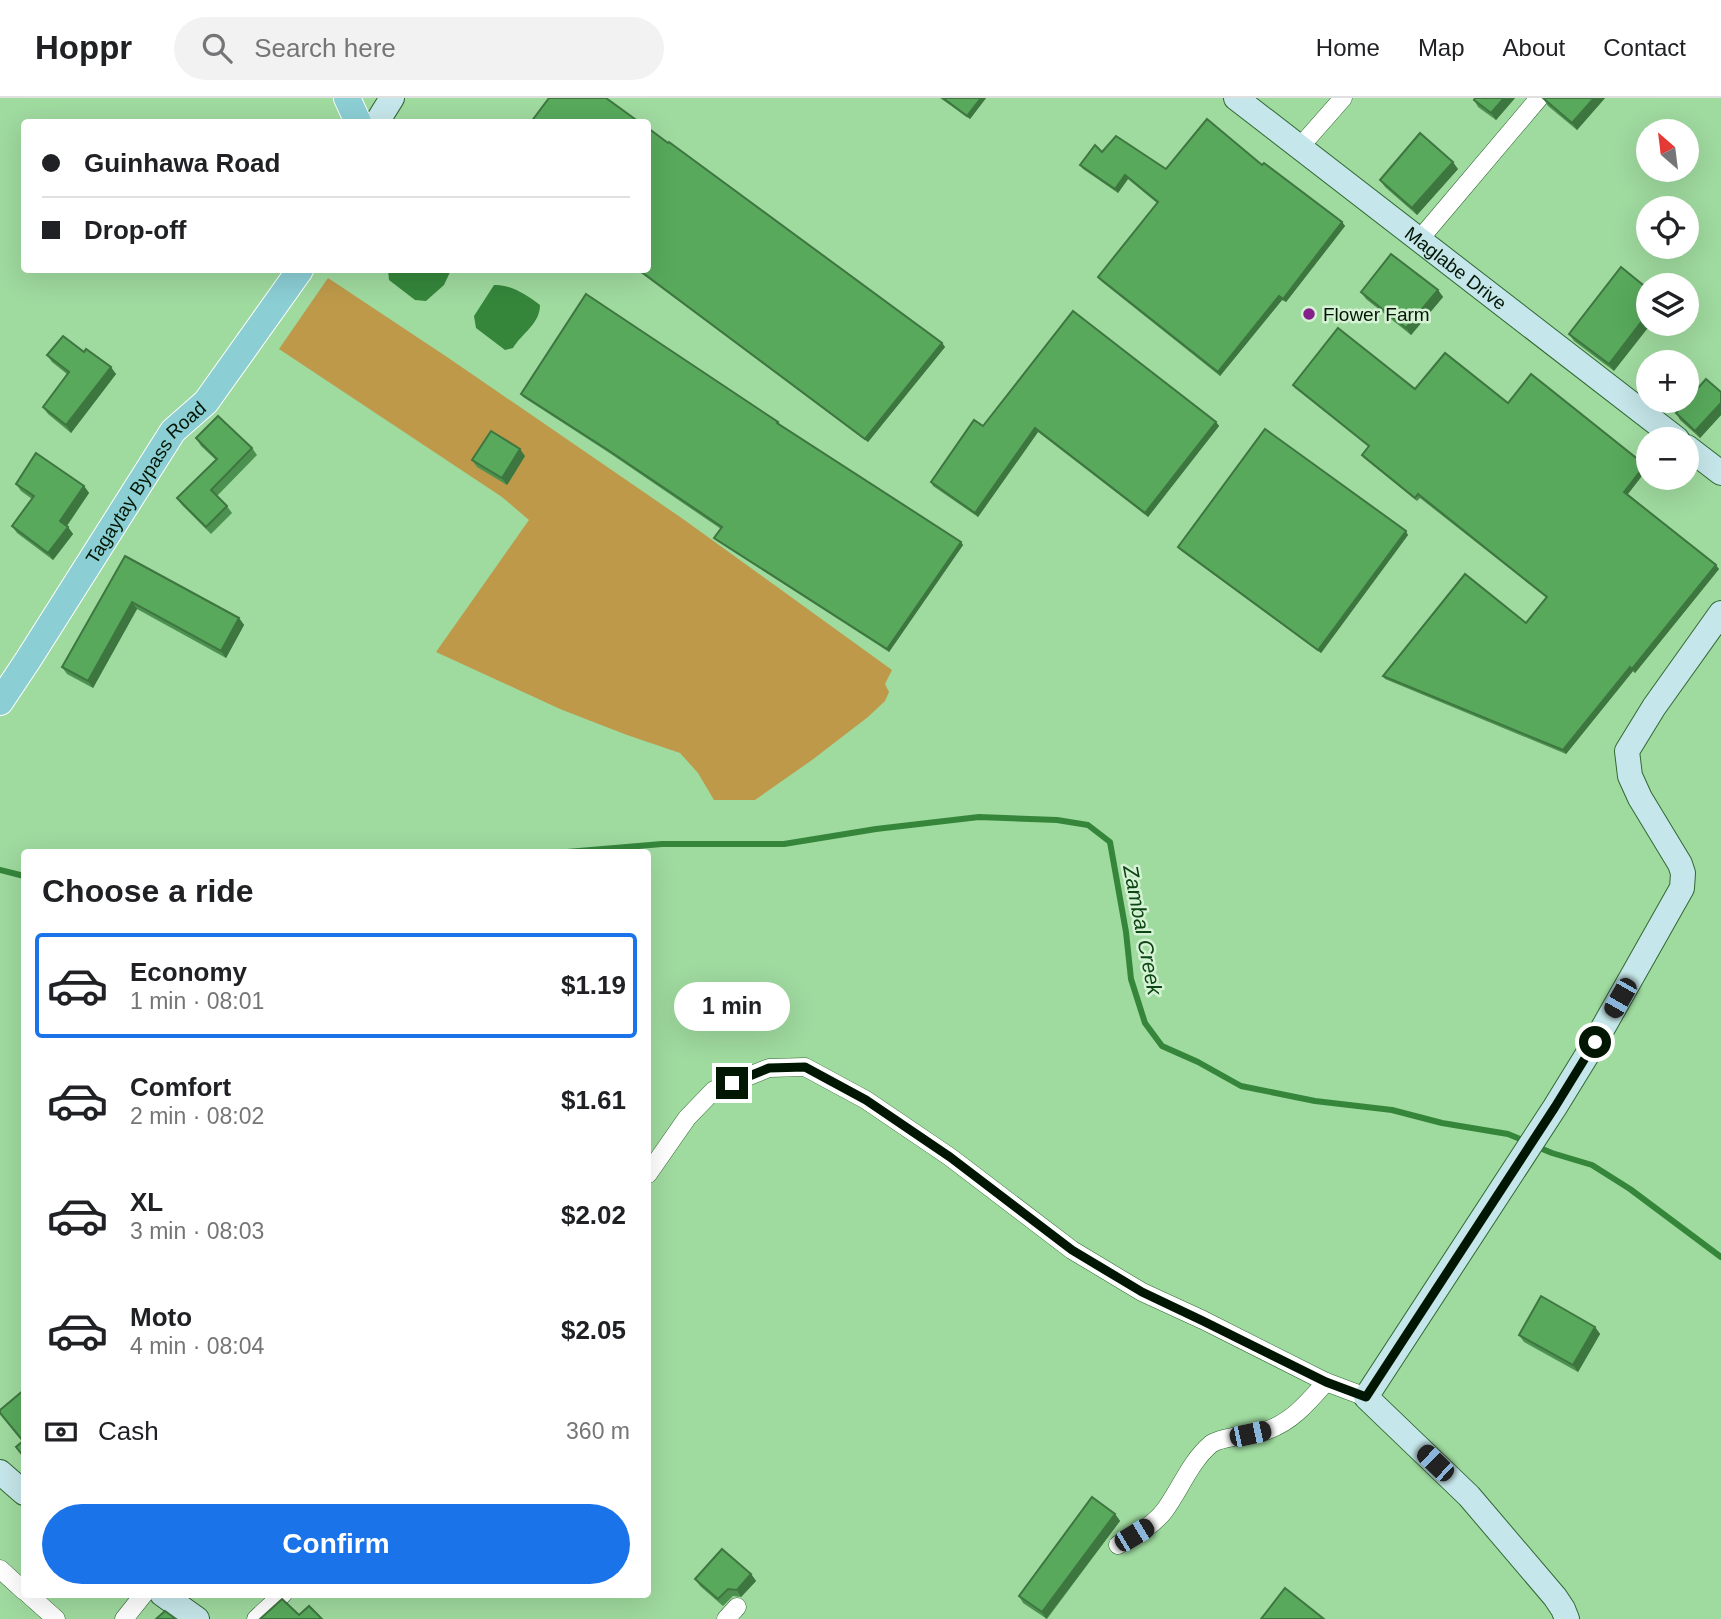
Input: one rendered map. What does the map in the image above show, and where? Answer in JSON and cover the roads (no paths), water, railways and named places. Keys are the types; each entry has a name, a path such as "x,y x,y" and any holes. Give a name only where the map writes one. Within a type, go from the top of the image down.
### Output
{"main road":[{"path":"347,98 357,119"},
{"name":"Tagaytay Bypass Road","path":"0,702 173,431 206,402 298,273"}],"street":[{"path":"379,119 392,98"},
{"name":"Maglabe Drive","path":"1236,98 1661,427"},
{"path":"1299,148 1343,98"},
{"path":"1419,240 1539,98"},
{"path":"1699,456 1721,473"},
{"path":"1366,1397 1555,1107 1682,888 1683,873 1680,864 1640,799 1630,776 1628,751 1654,707 1721,613"},
{"path":"0,687 29,660"},
{"path":"651,1170 687,1118 714,1090 769,1068 805,1067 866,1100 950,1157 1072,1250 1142,1292 1326,1382 1366,1397 1469,1496 1555,1597 1567,1619"},
{"path":"1118,1545 1150,1526 1164,1512 1196,1460 1214,1442 1268,1430 1278,1425 1299,1412 1326,1382"},
{"path":"0,1472 21,1490"},
{"path":"0,1569 21,1588"},
{"path":"32,1598 56,1619"},
{"path":"124,1619 141,1598"},
{"path":"168,1598 197,1619"},
{"path":"256,1619 279,1598"}],"waterway":[{"name":"Zambal Creek","path":"603,849 662,844 784,844 876,829 979,817 1057,820 1088,825 1110,842 1126,932 1131,979 1145,1023 1162,1046 1241,1086 1315,1101 1392,1110 1442,1123 1508,1134 1525,1141"},
{"name":"Zambal Creek","path":"0,870 21,875"},
{"name":"Zambal Creek","path":"1535,1146 1592,1165 1630,1189 1721,1257"}],"place":[{"name":"Flower Farm","path":"1309,314"}]}
